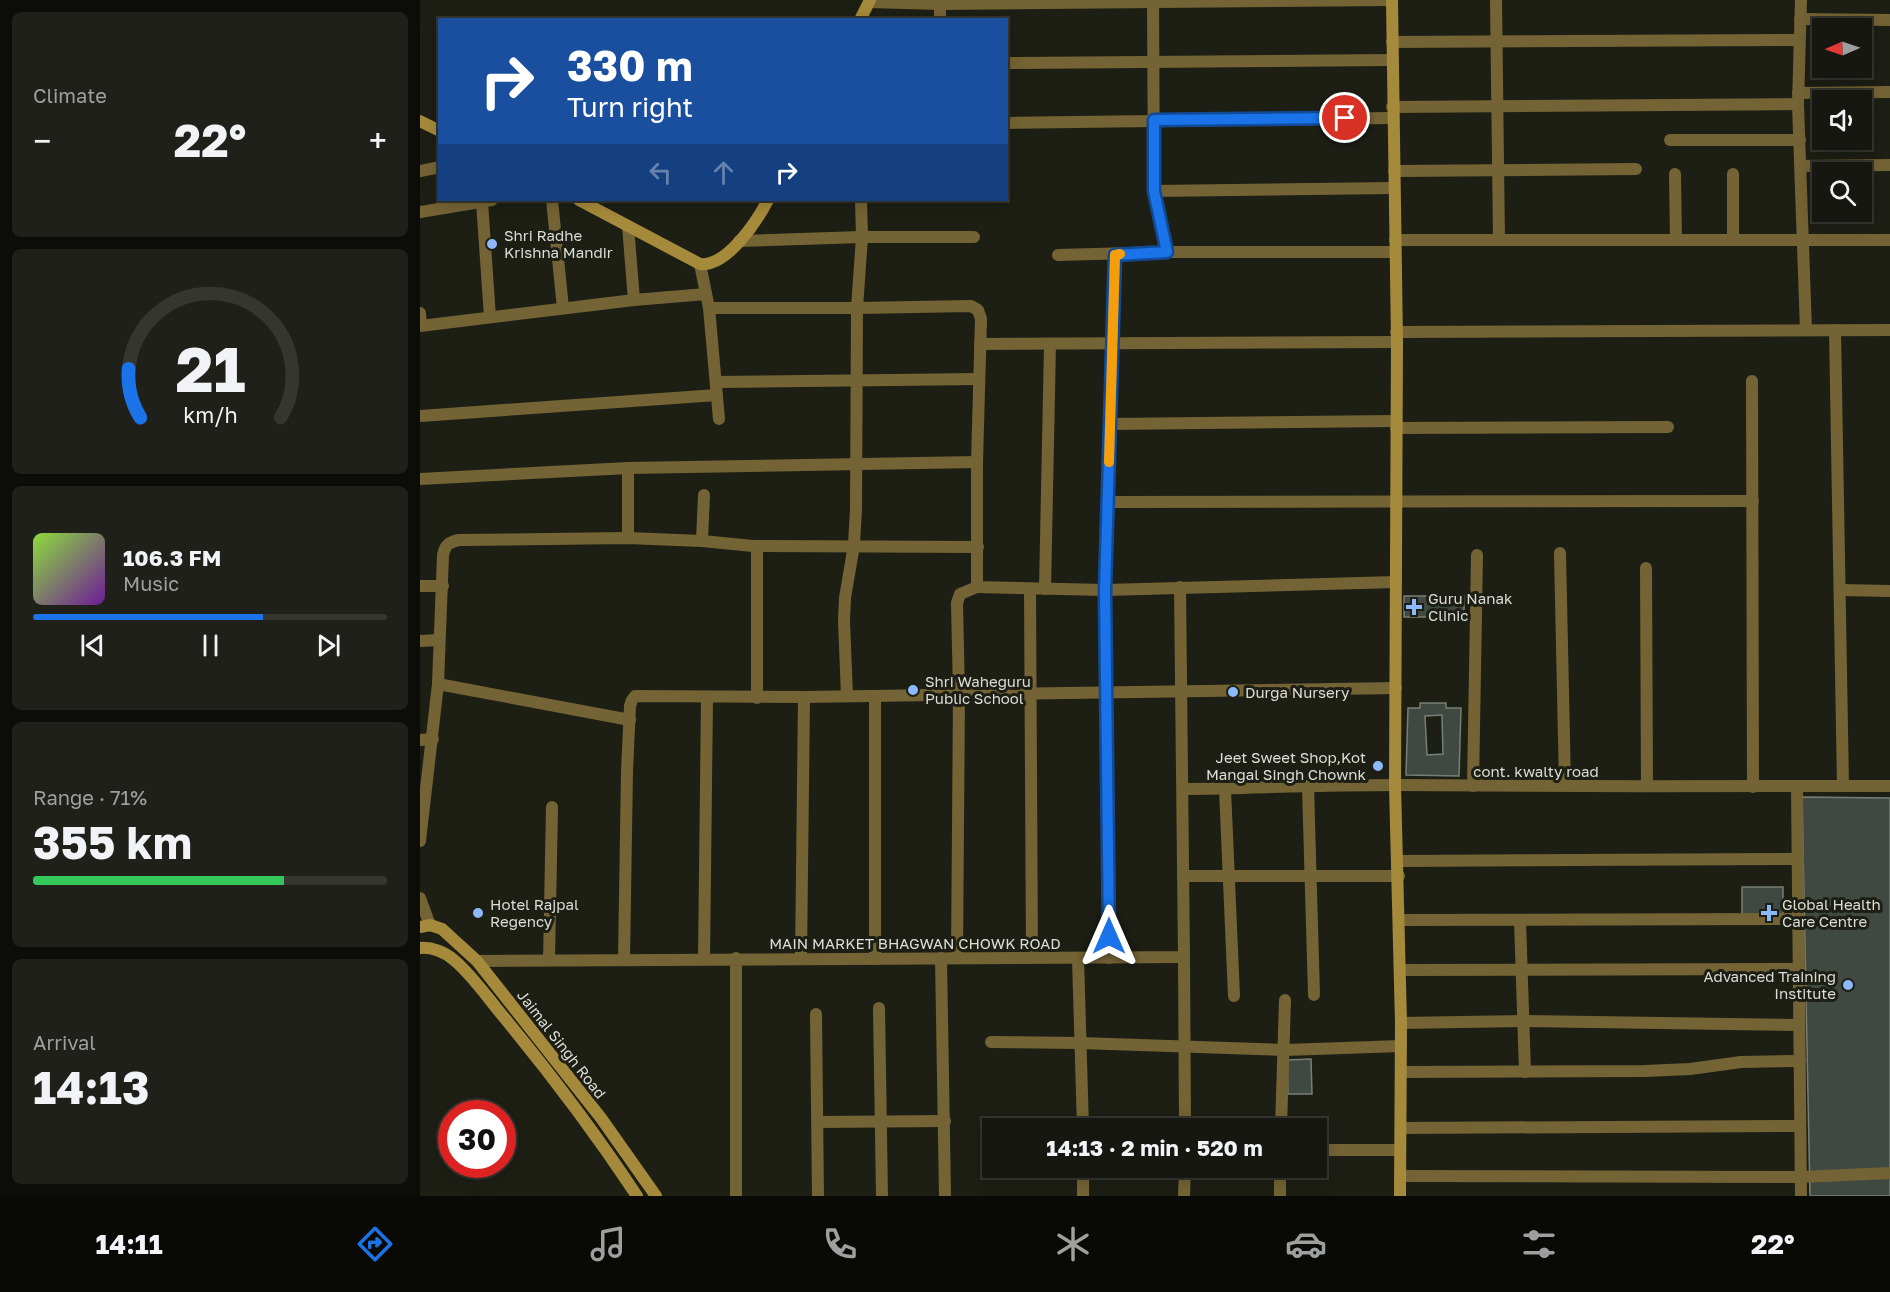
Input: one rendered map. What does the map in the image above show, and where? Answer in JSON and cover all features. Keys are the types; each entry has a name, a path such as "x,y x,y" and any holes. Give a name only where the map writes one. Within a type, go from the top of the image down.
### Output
{"street":[{"path":"861,18 870,1 1392,0 1396,337 1395,785 1399,861 1401,1023 1400,1196"},
{"path":"1496,0 1499,240"},
{"path":"1801,0 1798,98 1806,330"},
{"path":"1154,1 1154,191 1167,252"},
{"path":"940,2 940,18"},
{"path":"1800,20 1890,20"},
{"path":"1392,42 1799,40"},
{"path":"1008,63 1392,60"},
{"path":"1008,123 1798,98 1890,92"},
{"path":"420,121 438,130"},
{"path":"1670,141 1800,140"},
{"path":"1801,166 1890,165"},
{"path":"420,171 438,167"},
{"path":"1394,171 1636,169"},
{"path":"1675,174 1676,240"},
{"path":"1732,174 1732,240"},
{"path":"1154,191 1394,188"},
{"path":"420,212 481,201"},
{"path":"487,201 490,317"},
{"path":"552,201 563,308"},
{"path":"581,201 700,264 715,263 740,241 767,201"},
{"path":"847,696 845,598 854,545 858,379 857,308 862,237 861,201"},
{"path":"628,226 634,300"},
{"path":"740,241 862,237 974,237"},
{"path":"1058,255 1395,246 1499,240 1890,240"},
{"path":"1109,958 1105,590 1115,255"},
{"path":"700,264 709,308 719,419"},
{"path":"420,321 490,317 706,294"},
{"path":"709,308 970,306 978,310 981,319 977,462 977,587"},
{"path":"1835,330 1843,786"},
{"path":"980,344 1113,344 1396,337 1890,330"},
{"path":"1045,589 1050,344"},
{"path":"716,381 979,379"},
{"path":"1752,381 1753,787"},
{"path":"420,416 717,395"},
{"path":"1110,424 1668,427"},
{"path":"420,479 628,468 977,462"},
{"path":"628,468 628,538"},
{"path":"702,541 704,495"},
{"path":"1108,502 1753,501"},
{"path":"420,841 426,740 438,684 443,555 446,544 454,541 628,538 757,546 978,547"},
{"path":"757,546 757,698"},
{"path":"1560,553 1565,785"},
{"path":"1473,786 1477,555"},
{"path":"1646,568 1647,785"},
{"path":"957,958 959,694 957,603 960,594 977,587 1105,590 1396,582"},
{"path":"420,586 443,586"},
{"path":"1180,587 1185,1118"},
{"path":"1030,589 1032,958"},
{"path":"1841,590 1890,591"},
{"path":"420,641 439,640"},
{"path":"438,684 630,720"},
{"path":"624,959 627,771 632,700 635,696 757,698 1396,688"},
{"path":"875,696 875,959"},
{"path":"801,959 804,697"},
{"path":"704,959 707,698"},
{"name":"cont. kwalty road","path":"1183,789 1395,785 1647,785 1797,788 1890,786"},
{"path":"1308,786 1314,995"},
{"path":"1797,788 1801,1196"},
{"path":"1225,789 1234,996"},
{"path":"549,960 552,807"},
{"path":"1399,861 1798,859"},
{"path":"1183,876 1399,876"},
{"path":"420,898 425,926"},
{"path":"1399,920 1800,919"},
{"path":"1520,920 1525,1072"},
{"name":"Jaimal Singh Road","path":"425,926 442,929 477,961 601,1118 656,1196"},
{"path":"420,948 428,948 453,959 475,983 518,1034 611,1157 637,1196"},
{"name":"MAIN MARKET BHAGWAN CHOWK ROAD","path":"477,961 1184,957"},
{"path":"736,958 736,1196"},
{"path":"941,958 945,1196"},
{"path":"1078,958 1083,1118"},
{"path":"1400,970 1799,969"},
{"path":"1282,1118 1285,1000"},
{"path":"879,1008 882,1196"},
{"path":"816,1014 818,1196"},
{"path":"1401,1023 1524,1021 1799,1025"},
{"path":"991,1042 1186,1045 1285,1050 1401,1046"},
{"path":"1401,1072 1645,1071 1690,1069 1741,1062 1800,1061"},
{"path":"818,1122 945,1121"},
{"path":"1401,1128 1800,1126"},
{"path":"1327,1150 1400,1150"},
{"path":"1400,1176 1801,1177 1890,1173"},
{"path":"1083,1178 1083,1196"},
{"path":"1184,1196 1185,1178"},
{"path":"1280,1178 1280,1196"}],"building":[{"path":"1404,596 1464,596 1464,617 1404,617"},
{"path":"1420,703 1446,703 1446,708 1461,708 1459,776 1406,775 1408,708 1420,708","holes":["1442,715 1443,754 1427,755 1425,716"]},
{"name":"Advanced Training Institute","path":"1802,797 1890,798 1890,1196 1810,1196"},
{"path":"1742,887 1783,887 1783,915 1742,915"},
{"path":"1311,1059 1312,1094 1288,1094 1287,1060"}],"slow traffic":[{"path":"1109,462 1115,255 1120,254"}],"place":[{"name":"Shri Radhe Krishna Mandir","path":"492,244"},
{"name":"Guru Nanak Clinic","path":"1414,607"},
{"name":"Shri Waheguru Public School","path":"913,690"},
{"name":"Durga Nursery","path":"1233,692"},
{"name":"Jeet Sweet Shop,Kot Mangal Singh Chownk","path":"1378,766"},
{"name":"Hotel Rajpal Regency","path":"478,913"},
{"name":"Global Health Care Centre","path":"1769,913"},
{"name":"Advanced Training Institute","path":"1848,985"}],"route":[{"path":"1109,936 1105,590 1115,255 1167,252 1154,191 1154,120 1345,118"}]}
